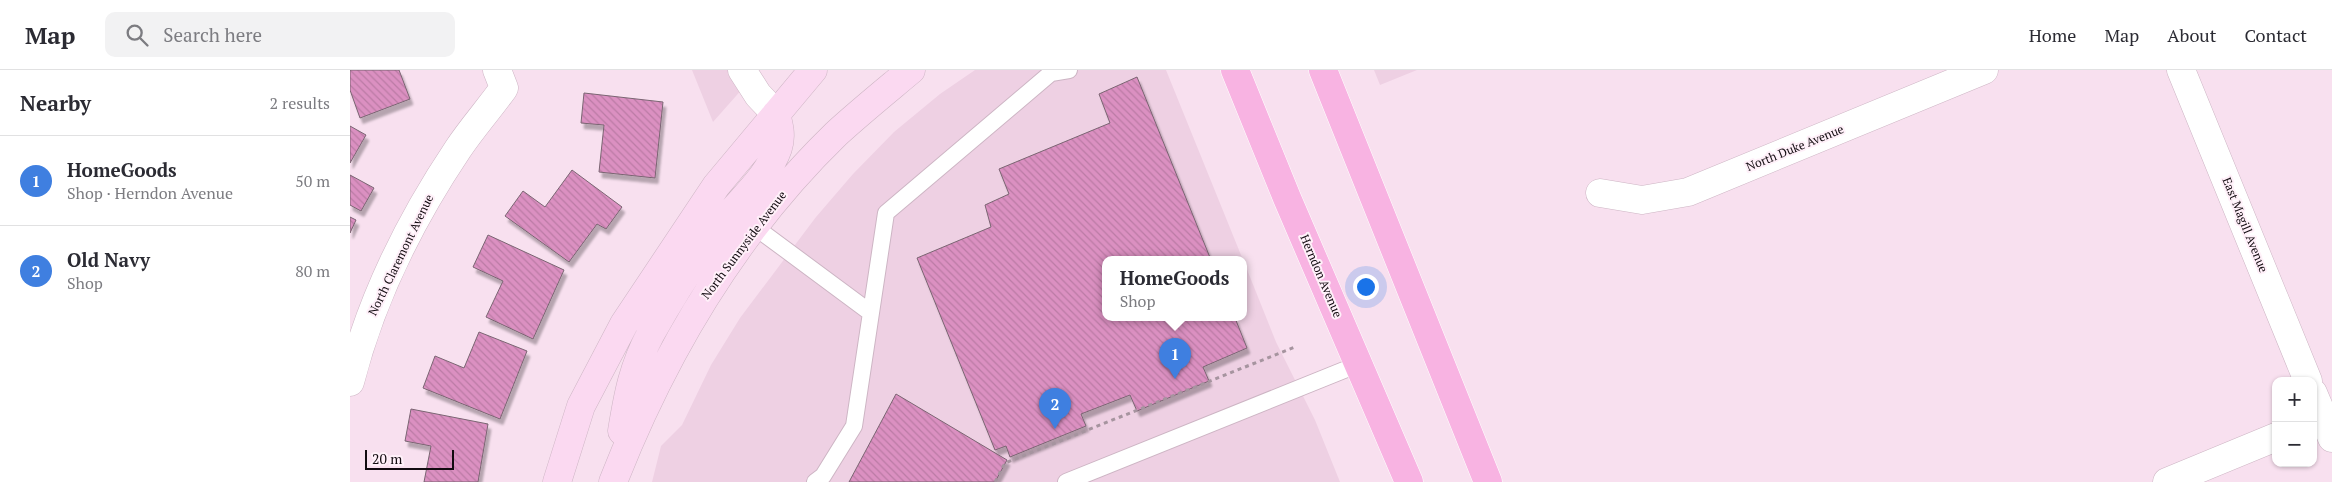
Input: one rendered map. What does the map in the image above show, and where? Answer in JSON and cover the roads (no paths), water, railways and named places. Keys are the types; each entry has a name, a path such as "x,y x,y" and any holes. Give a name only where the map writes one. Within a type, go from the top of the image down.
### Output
{"main road":[{"path":"557,482 581,406 624,324 716,186 813,70"},
{"name":"North Sunnyside Avenue","path":"613,482 636,423 686,325 724,267 810,161 837,134 911,70"},
{"name":"Herndon Avenue","path":"1235,70 1287,198 1409,482"},
{"path":"1323,70 1488,482"},
{"path":"613,482 632,376 650,335 674,294 724,221 765,173 773,159 779,146 780,129 776,114"}],"street":[{"path":"742,70 758,95 776,114"},
{"name":"North Duke Avenue","path":"1600,193 1642,200 1688,192 1984,70"},
{"name":"East Magill Avenue","path":"2181,70 2306,377"},
{"name":"North Claremont Avenue","path":"350,382 370,318 422,207 500,79"},
{"path":"2166,482 2272,439"}],"lane":[{"path":"815,482 823,476 854,426 886,213 1051,73 1069,70"},
{"path":"755,227 871,312"},
{"path":"1072,481 1359,364"}],"place":[{"name":"HomeGoods","path":"1175,379"},
{"name":"Old Navy","path":"1055,429"}]}
